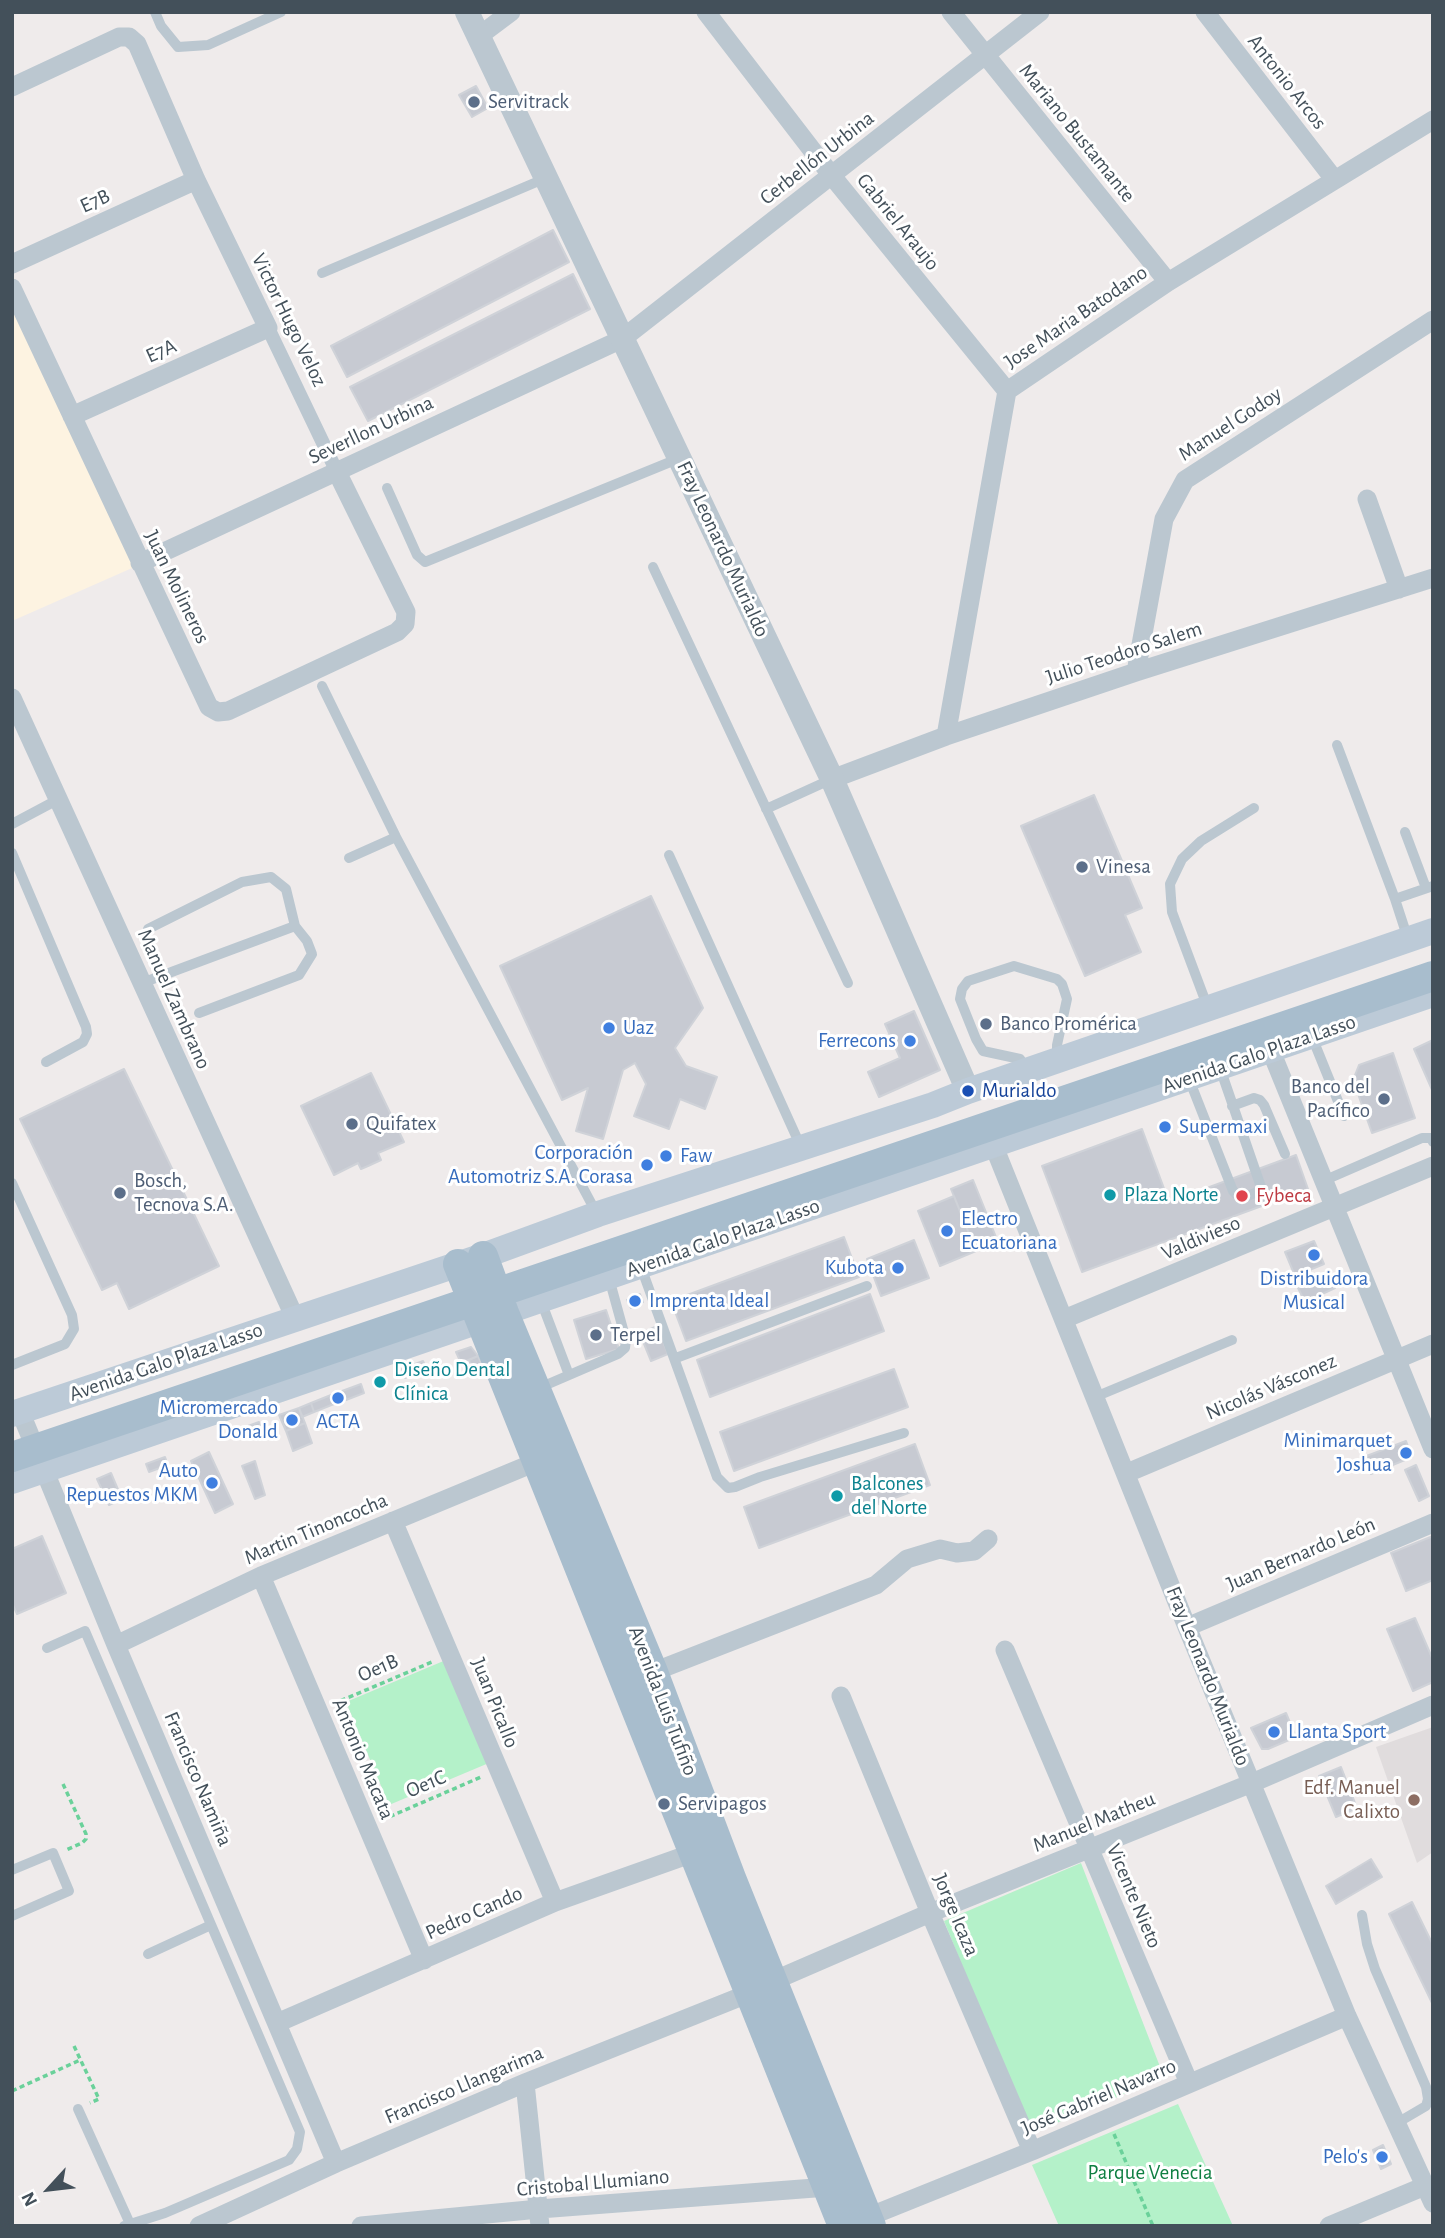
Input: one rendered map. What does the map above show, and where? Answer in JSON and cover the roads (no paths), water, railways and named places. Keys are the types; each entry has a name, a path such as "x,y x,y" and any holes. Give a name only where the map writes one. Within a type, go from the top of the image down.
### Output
{"main road":[{"name":"Avenida Galo Plaza Lasso","path":"482,1289 598,1214 933,1105 1420,935"},
{"name":"Avenida Galo Plaza Lasso","path":"24,1438 482,1289 854,1151 1433,958"},
{"name":"Avenida Galo Plaza Lasso","path":"24,1438 1021,1114 1433,976"},
{"name":"Avenida Galo Plaza Lasso","path":"24,1438 295,1318 482,1289 541,1300 1271,1051 1433,993"},
{"name":"Avenida Luis Tufiño","path":"482,1289 536,1389 653,1672 719,1883 799,2083 861,2223"},
{"name":"Avenida Luis Tufiño","path":"482,1289 536,1462 693,1853 719,1883"},
{"name":"Avenida Galo Plaza Lasso","path":"12,1481 24,1438"},
{"name":"Avenida Luis Tufiño","path":"799,2083 828,2187 861,2223"}],"street":[{"name":"Fray Leonardo Murialdo","path":"467,12 832,779 968,1091"},
{"path":"479,36 511,12"},
{"name":"Gabriel Araujo","path":"706,12 832,176 1007,391"},
{"name":"Mariano Bustamante","path":"951,12 1168,282"},
{"name":"Cerbellón Urbina","path":"622,339 1040,12"},
{"name":"Antonio Arcos","path":"1205,12 1334,179"},
{"name":"Victor Hugo Veloz","path":"12,86 119,37 129,37 137,44 196,180 405,612 405,624"},
{"name":"Jose Maria Batodano","path":"946,737 1007,391 1168,282 1433,120"},
{"name":"E7B","path":"12,264 196,180"},
{"name":"Juan Molineros","path":"12,288 209,707 218,712 228,710 397,632 405,624"},
{"name":"Manuel Godoy","path":"1136,672 1164,519 1185,480 1433,320"},
{"name":"E7A","path":"72,416 268,328"},
{"name":"Severllon Urbina","path":"140,563 622,339"},
{"path":"1367,499 1399,589"},
{"name":"Julio Teodoro Salem","path":"832,779 1136,672 1433,578"},
{"name":"Manuel Zambrano","path":"12,698 295,1318"},
{"path":"1271,1051 1433,1449"},
{"name":"Fray Leonardo Murialdo","path":"993,1144 1347,2016 1429,2195"},
{"name":"Valdivieso","path":"1064,1319 1433,1166"},
{"name":"Nicolás Vásconez","path":"1127,1473 1433,1344"},
{"name":"Francisco Namiña","path":"24,1438 116,1645 336,2163"},
{"name":"Martin Tinoncocha","path":"116,1645 261,1576 536,1462"},
{"name":"Juan Picallo","path":"393,1521 555,1902"},
{"name":"Juan Bernardo León","path":"1187,1627 1433,1523"},
{"path":"653,1672 876,1585 907,1559 940,1549 957,1553 974,1551 988,1539"},
{"name":"Antonio Macata","path":"261,1576 424,1960"},
{"name":"Vicente Nieto","path":"1005,1650 1189,2083"},
{"name":"Jorge Icaza","path":"841,1696 1032,2151"},
{"name":"Manuel Matheu","path":"761,1987 930,1913 1252,1783 1433,1705"},
{"name":"Pedro Cando","path":"277,2023 555,1902 693,1853"},
{"name":"Francisco Llangarima","path":"199,2226 336,2163 761,1987"},
{"name":"José Gabriel Navarro","path":"861,2223 1347,2016"},
{"path":"525,2083 540,2218"},
{"name":"Cristobal Llumiano","path":"361,2226 540,2218 828,2187"},
{"path":"1329,2226 1429,2195"}],"lane":[{"path":"155,12 161,26 177,47 208,45 281,12"},
{"path":"322,273 546,178"},
{"path":"387,488 417,555 425,562 680,458"},
{"path":"653,567 848,983"},
{"path":"322,686 396,837 598,1214"},
{"path":"1337,745 1395,900 1420,935"},
{"path":"766,809 832,779"},
{"path":"12,824 58,799"},
{"path":"1208,1008 1172,912 1170,884 1182,859 1254,808"},
{"path":"1395,900 1429,887 1405,832"},
{"path":"349,858 396,837"},
{"path":"12,853 86,1027 87,1034 83,1042 46,1062"},
{"path":"669,855 802,1147"},
{"path":"148,929 242,883 271,877 286,889 295,926 307,941 312,954 299,975 199,1013"},
{"path":"142,983 295,926"},
{"path":"1028,1070 1020,1059 983,1051 960,999 962,989 968,981 1014,966 1057,979 1062,984 1067,999 1057,1045 1057,1060"},
{"path":"1312,1036 1344,1116"},
{"path":"1189,1078 1233,1191 1241,1199 1259,1191 1261,1186 1220,1068"},
{"path":"1232,1106 1254,1098 1261,1100 1284,1154"},
{"path":"1323,1181 1422,1138 1431,1138 1433,1142"},
{"path":"12,1183 72,1315 74,1329 65,1344 12,1364"},
{"path":"641,1266 718,1477 727,1488 904,1433"},
{"path":"536,1389 618,1354 625,1348 626,1340 609,1277"},
{"path":"676,1358 867,1286"},
{"path":"541,1300 569,1375"},
{"path":"1096,1397 1232,1339"},
{"path":"47,1648 85,1631 300,2132 299,2142 289,2160 165,2213 128,2225 78,2109"},
{"path":"12,1870 53,1853 69,1891 12,1916"},
{"path":"1362,1915 1375,1969 1426,2087 1426,2106 1397,2123"},
{"path":"148,1954 211,1925"}],"place":[{"name":"Servitrack","path":"474,102"},
{"name":"Vinesa","path":"1082,867"},
{"name":"Banco Promérica","path":"986,1024"},
{"name":"Uaz","path":"609,1028"},
{"name":"Ferrecons","path":"910,1041"},
{"name":"Murialdo","path":"968,1091"},
{"name":"Banco del Pacífico","path":"1384,1099"},
{"name":"Quifatex","path":"352,1124"},
{"name":"Supermaxi","path":"1165,1127"},
{"name":"Faw","path":"666,1156"},
{"name":"Corporación Automotriz S.A. Corasa","path":"647,1165"},
{"name":"Bosch, Tecnova S.A.","path":"120,1193"},
{"name":"Plaza Norte","path":"1110,1195"},
{"name":"Fybeca","path":"1242,1196"},
{"name":"Electro Ecuatoriana","path":"947,1231"},
{"name":"Distribuidora Musical","path":"1314,1255"},
{"name":"Kubota","path":"898,1268"},
{"name":"Imprenta Ideal","path":"635,1301"},
{"name":"Terpel","path":"596,1335"},
{"name":"Diseño Dental Clínica","path":"380,1382"},
{"name":"ACTA","path":"338,1398"},
{"name":"Micromercado Donald","path":"292,1420"},
{"name":"Minimarquet Joshua","path":"1406,1453"},
{"name":"Auto Repuestos MKM","path":"212,1483"},
{"name":"Balcones del Norte","path":"837,1496"},
{"name":"Llanta Sport","path":"1274,1732"},
{"name":"Edf. Manuel Calixto","path":"1414,1800"},
{"name":"Servipagos","path":"664,1804"},
{"name":"Pelo's","path":"1382,2157"}],"park label":[{"name":"Parque Venecia","path":"1150,2173"}]}
